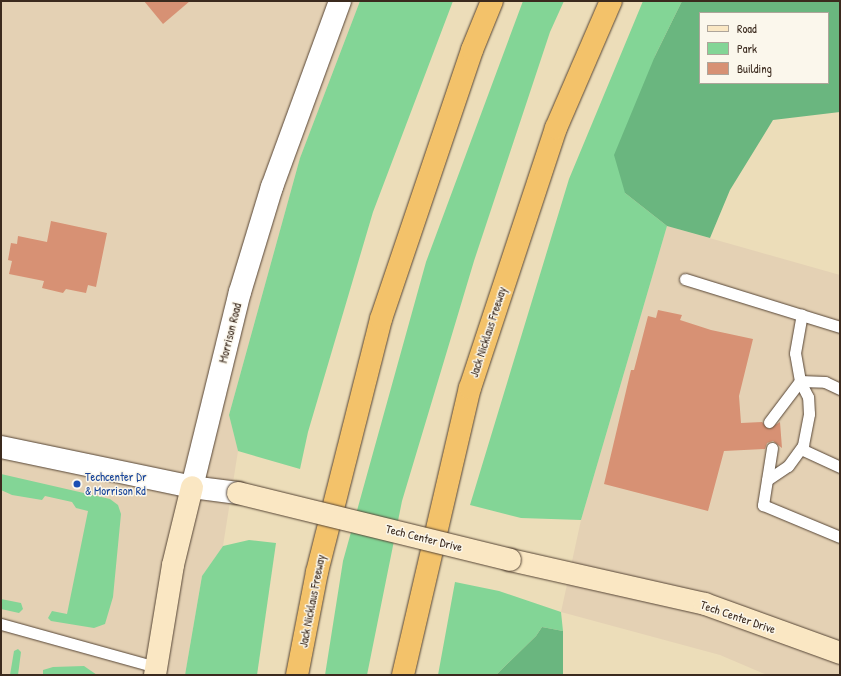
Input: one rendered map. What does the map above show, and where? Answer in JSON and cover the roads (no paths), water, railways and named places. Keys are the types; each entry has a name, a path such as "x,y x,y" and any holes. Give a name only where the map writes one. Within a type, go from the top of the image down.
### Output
{"highway":[{"name":"Jack Nicklaus Freeway","path":"297,675 317,572 381,319 472,50 492,1"},
{"name":"Jack Nicklaus Freeway","path":"403,675 470,388 556,128 611,1"}],"main road":[{"name":"Morrison Road","path":"155,671 173,565 192,487"},
{"name":"Tech Center Drive","path":"238,493 510,560 705,604 840,653"}],"street":[{"name":"Morrison Road","path":"192,487 240,292 272,187 340,1"},
{"name":"Tech Center Drive","path":"1,446 192,487 238,493"}],"lane":[{"path":"685,279 840,327"},
{"path":"767,480 788,466 800,449 809,414 808,397 800,381 795,353 802,315"},
{"path":"800,381 825,382 840,390"},
{"path":"769,422 800,381"},
{"path":"772,448 763,505 840,537"},
{"path":"800,449 840,467"},
{"path":"1,624 155,671"}],"place":[{"name":"Techcenter Dr & Morrison Rd","path":"77,484"}]}
